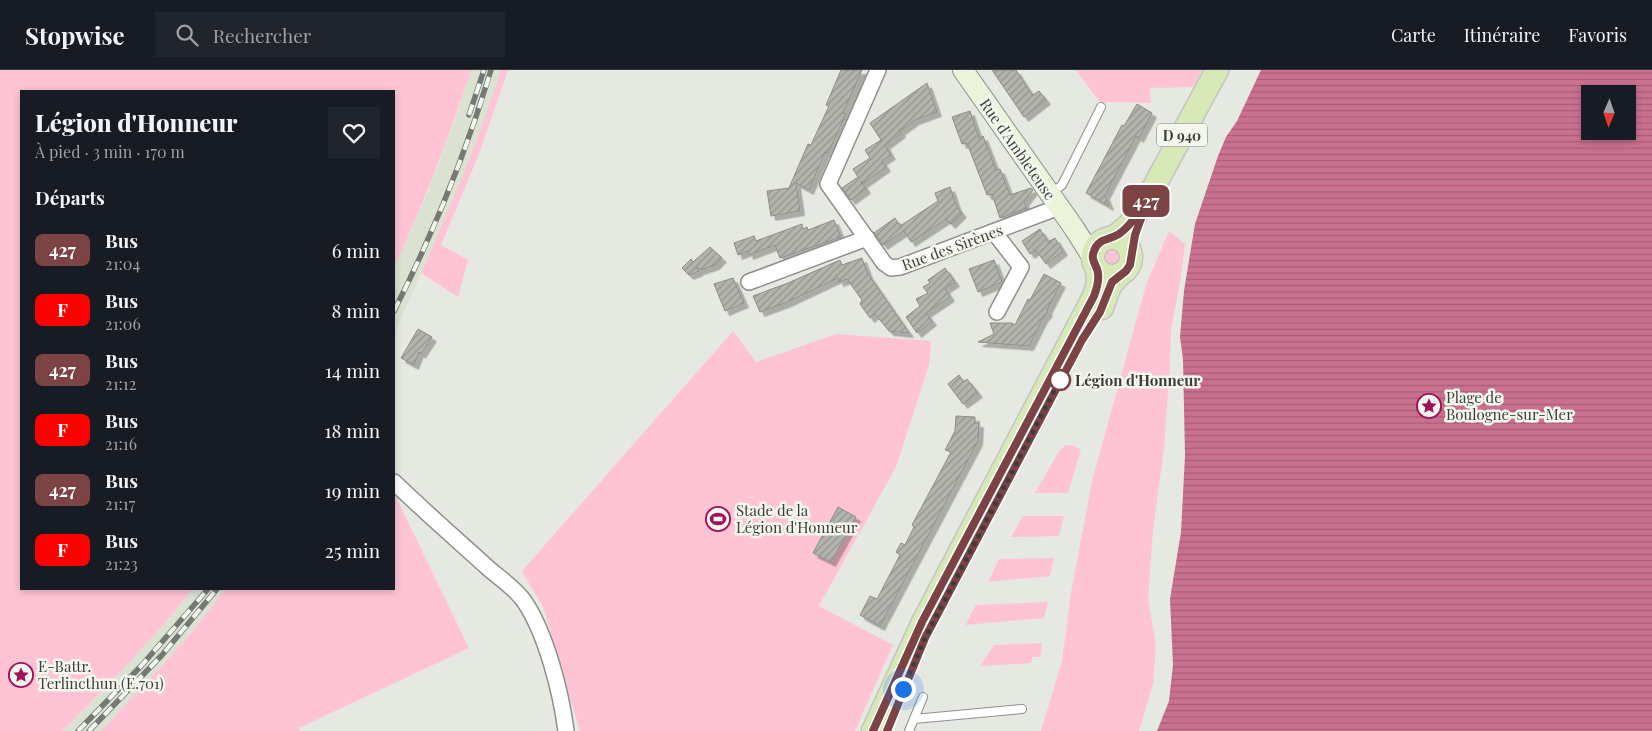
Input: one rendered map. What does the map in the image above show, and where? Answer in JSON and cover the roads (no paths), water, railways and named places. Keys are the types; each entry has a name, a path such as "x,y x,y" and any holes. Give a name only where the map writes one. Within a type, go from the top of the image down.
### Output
{"main road":[{"name":"D 940","path":"1102,251 1129,225 1150,194 1217,70"},
{"name":"D 940","path":"1131,254 1135,235 1150,194"},
{"path":"873,731 927,614 1094,296 1098,283 1102,251 1120,239 1126,243 1131,254 1129,267 1110,286 1100,312 1082,340 950,590 920,649 887,731"},
{"path":"1102,251 1103,274 1109,276 1120,274"}],"street":[{"name":"Rue des Sirènes","path":"878,70 828,184 884,263 891,268 895,268 994,232 1055,201"},
{"name":"Rue d'Ambleteuse","path":"963,70 1074,228 1088,236 1102,251"},
{"path":"994,232 1021,267 997,312"},
{"path":"749,282 867,238"},
{"path":"395,483 523,599 546,648 561,700 566,731"}],"lane":[{"path":"1055,201 1101,108"},
{"path":"909,731 924,698"},
{"path":"914,719 1022,709"}],"railway":[{"path":"469,115 484,70"},
{"path":"395,309 448,193 471,132 491,70"},
{"path":"78,731 142,665 207,590"},
{"path":"89,731 162,655 216,590"}],"place":[{"name":"Légion d'Honneur","path":"1060,380"},
{"name":"Plage de Boulogne-sur-Mer","path":"1429,406"},
{"name":"Stade de la Légion d'Honneur","path":"718,519"},
{"name":"E-Battr. Terlincthun (E.701)","path":"21,675"}]}
